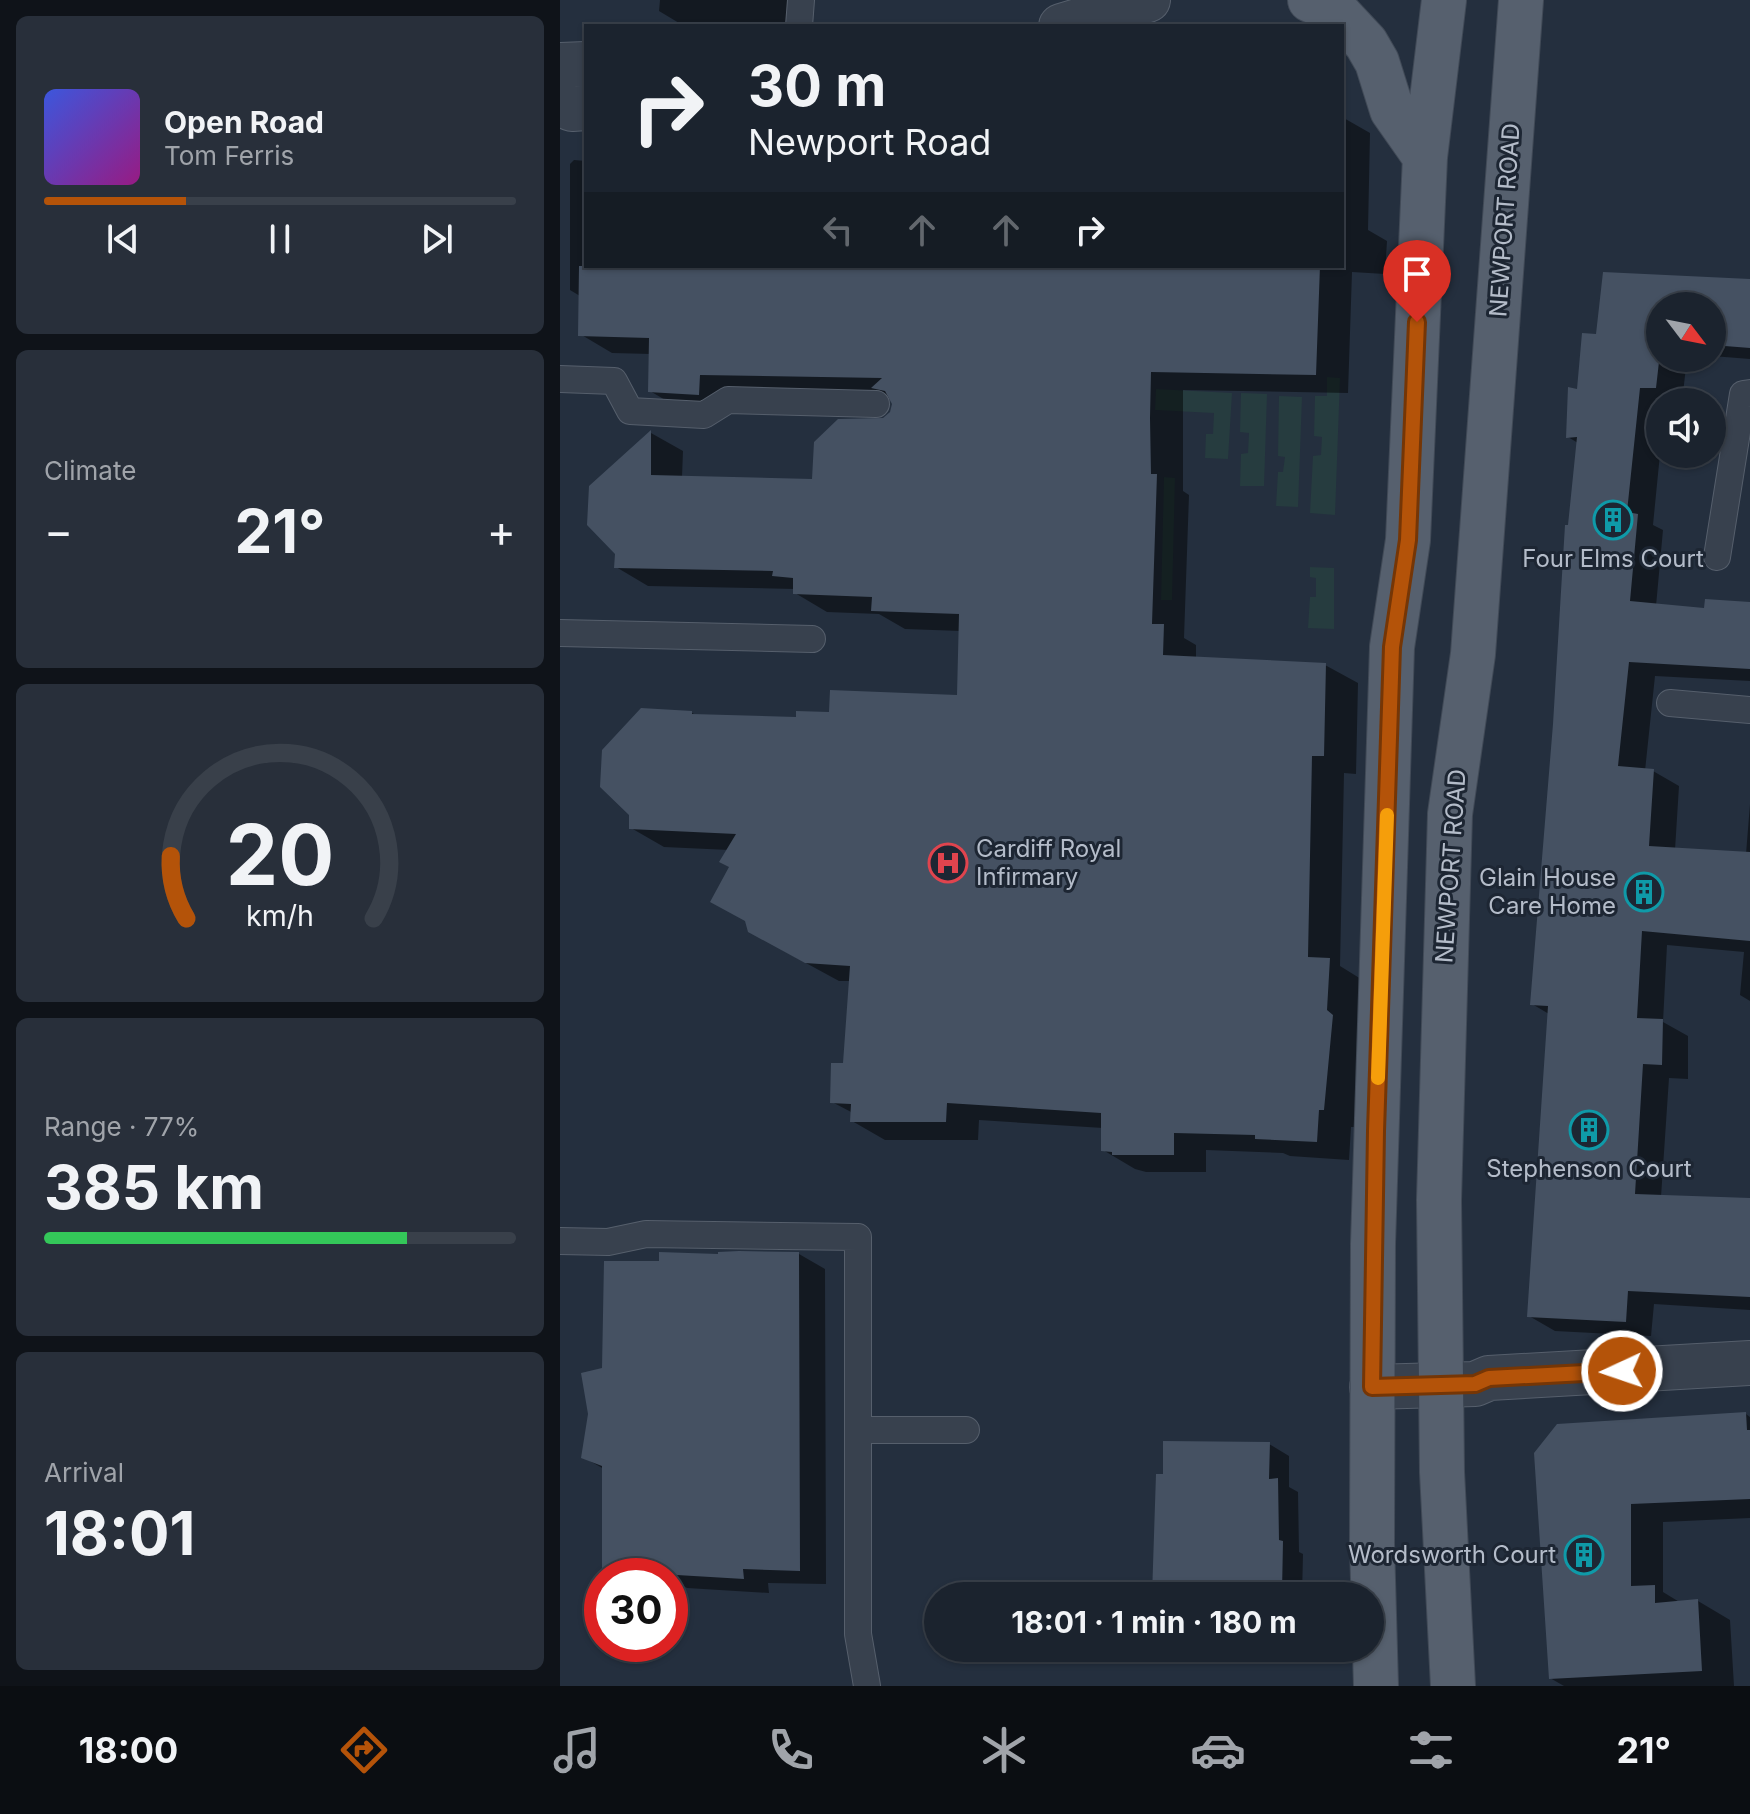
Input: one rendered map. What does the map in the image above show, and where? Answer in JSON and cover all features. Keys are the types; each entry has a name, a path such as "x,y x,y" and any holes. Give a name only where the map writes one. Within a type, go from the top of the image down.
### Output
{"main road":[{"path":"1310,0 1337,12 1366,43 1377,62 1392,110 1425,157"},
{"path":"1376,1686 1372,1387 1378,1060 1392,647 1408,540 1425,157 1444,0"},
{"name":"NEWPORT ROAD","path":"1453,1686 1442,1487 1441,1385 1441,1092 1450,814 1473,654 1521,0"}],"street":[{"path":"1068,24 1148,0"},
{"path":"560,65 584,64"},
{"path":"560,104 572,109 584,108"},
{"path":"1372,1387 1475,1384 1489,1378 1750,1363"}],"lane":[{"path":"799,24 801,0"},
{"path":"560,379 614,381 630,411 704,415 728,400 876,404"},
{"path":"1717,557 1743,394 1750,393"},
{"path":"560,633 812,639"},
{"path":"1670,703 1750,710"},
{"path":"560,1241 608,1242 646,1234 858,1237 858,1634 867,1686"},
{"path":"858,1430 966,1430"}],"green space":[{"path":"1327,377 1340,378 1335,515 1310,513 1313,456 1321,455 1322,437 1314,436 1315,396 1327,396"},
{"path":"1156,389 1232,393 1228,459 1205,458 1206,434 1213,434 1214,413 1155,410"},
{"path":"1241,393 1267,394 1264,486 1240,486 1241,454 1248,453 1249,433 1240,432"},
{"path":"1279,396 1302,397 1298,507 1276,506 1278,472 1283,472 1285,457 1278,456"},
{"path":"1164,477 1175,478 1172,600 1161,600"},
{"path":"1310,567 1334,568 1334,629 1308,628 1310,597 1316,597 1316,578 1310,577"}],"building":[{"path":"579,266 1320,268 1316,375 1151,372 1150,418 1151,474 1157,474 1152,624 1164,624 1163,655 1326,663 1324,756 1312,756 1308,957 1330,958 1327,1010 1333,1015 1324,1110 1319,1110 1317,1142 1255,1139 1255,1135 1174,1133 1174,1155 1112,1155 1112,1152 1101,1151 1101,1113 947,1103 946,1122 850,1122 851,1104 830,1103 831,1063 843,1063 850,966 805,963 748,932 745,921 710,902 729,867 719,862 736,834 629,829 629,815 600,787 602,750 641,708 692,711 692,714 796,717 796,711 829,712 830,690 957,695 959,614 871,611 872,597 793,594 793,578 772,576 773,571 614,568 615,554 587,525 589,486 651,430 651,475 812,479 814,442 838,419 883,418 890,412 892,404 885,391 871,388 882,378 700,375 699,395 648,392 649,338 578,336"},
{"path":"1603,272 1750,279 1750,348 1726,346 1726,292 1646,292 1646,372 1658,372 1656,388 1640,388 1627,512 1638,514 1630,601 1704,608 1705,599 1750,602 1750,669 1629,662 1618,766 1654,769 1649,846 1750,852 1750,941 1642,931 1637,1018 1663,1019 1662,1065 1643,1064 1635,1194 1750,1198 1750,1297 1628,1291 1626,1322 1527,1317 1548,1006 1530,1005 1553,724 1565,525 1568,525 1577,437 1566,438 1568,387 1577,389 1582,333 1596,334"},
{"path":"659,1252 799,1252 800,1571 743,1569 744,1579 688,1576 688,1558 602,1558 602,1466 581,1458 588,1414 581,1373 602,1368 604,1261 659,1261"},
{"name":"Wordsworth Court","path":"1746,1412 1747,1430 1750,1430 1750,1499 1631,1504 1631,1586 1655,1585 1655,1603 1698,1599 1702,1671 1549,1679 1534,1453 1557,1424"},
{"path":"1163,1441 1270,1442 1269,1479 1278,1478 1279,1540 1283,1541 1282,1582 1152,1582 1156,1474 1163,1474"}],"slow traffic":[{"path":"1378,1078 1387,815"}],"place":[{"name":"Four Elms Court","path":"1613,520"},
{"name":"Cardiff Royal Infirmary","path":"948,863"},
{"name":"Glain House Care Home","path":"1644,892"},
{"name":"Stephenson Court","path":"1589,1130"},
{"name":"Wordsworth Court","path":"1584,1555"}],"route":[{"path":"1417,322 1408,540 1392,647 1376,1131 1372,1387 1475,1384 1489,1378 1622,1371"}]}
